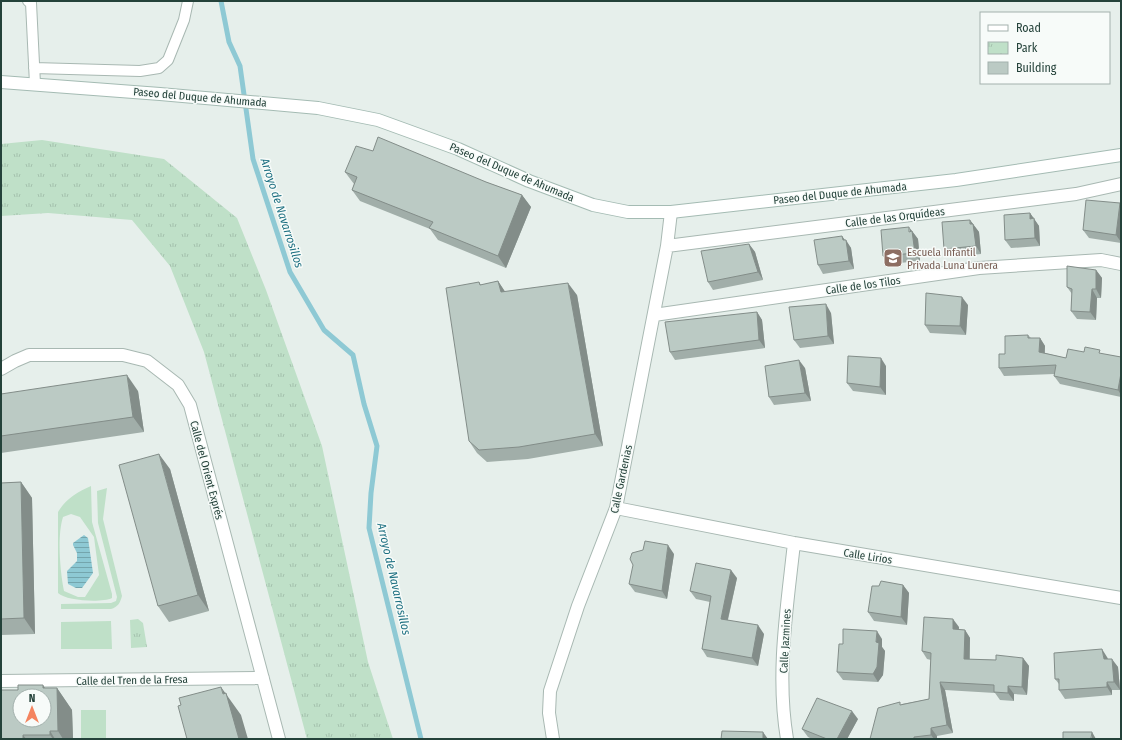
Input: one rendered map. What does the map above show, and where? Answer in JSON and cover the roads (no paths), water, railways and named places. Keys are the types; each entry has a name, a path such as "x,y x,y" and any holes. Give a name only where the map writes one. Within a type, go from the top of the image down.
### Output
{"street":[{"name":"Paseo del Duque de Ahumada","path":"1,82 270,103 318,108 378,120 458,149 530,181 593,205 628,212 671,212 956,180 1121,155"},
{"name":"Calle de las Orquídeas","path":"667,246 1076,194 1121,184"},
{"name":"Calle Gardenias","path":"553,739 549,713 550,691 578,606 616,508 667,246 671,212"},
{"name":"Calle de los Tilos","path":"654,315 980,268 1101,260 1121,264"},
{"name":"Calle del Orient Exprés","path":"1,369 15,361 29,356 123,356 147,361 178,385 190,405 279,739"},
{"name":"Calle Lirios","path":"616,508 794,543 1121,598"},
{"name":"Calle Jazmines","path":"787,739 782,655 794,543"},
{"name":"Calle del Tren de la Fresa","path":"1,682 263,678"}],"lane":[{"path":"34,68 140,71 159,68 168,60 184,20 188,1"},
{"path":"31,2 35,84"}],"water":[{"path":"84,535 88,538 93,573 82,588 76,588 68,584 67,571 77,561 77,553 73,543"}],"waterway":[{"name":"Arroyo de Navarrosillos","path":"221,1 229,42 240,66 253,159 290,272 324,330 353,355 364,404 377,446 371,493 369,528 421,739"}],"place":[{"name":"Escuela Infantil Privada Luna Lunera","path":"893,258"}]}
